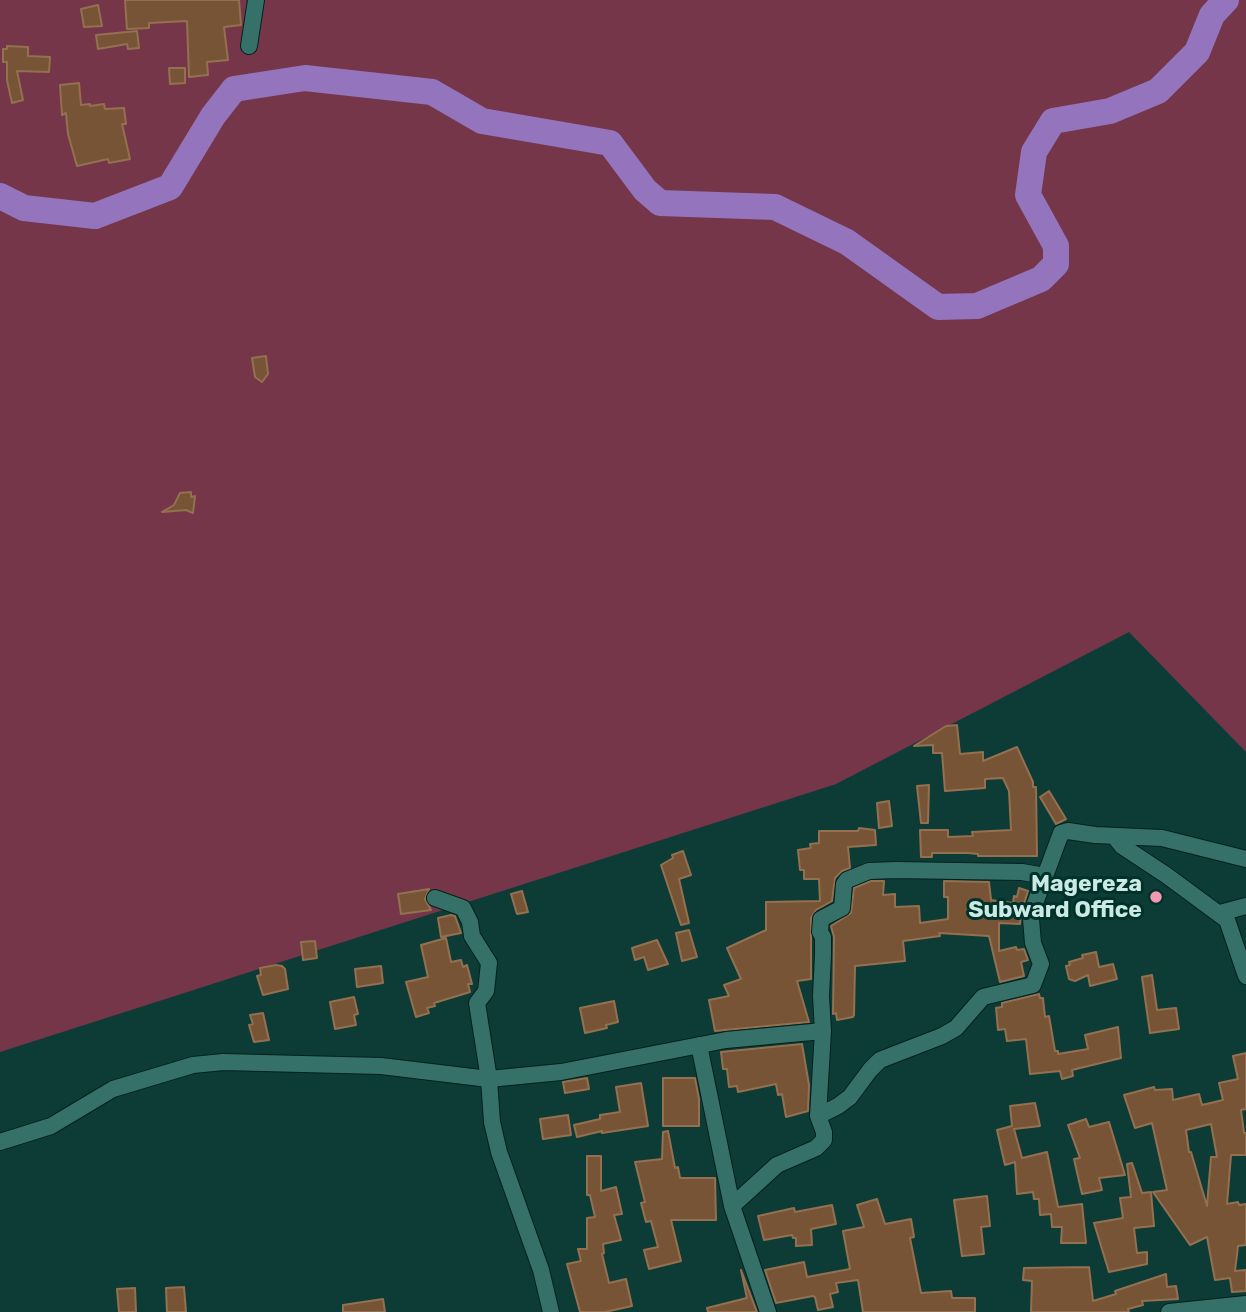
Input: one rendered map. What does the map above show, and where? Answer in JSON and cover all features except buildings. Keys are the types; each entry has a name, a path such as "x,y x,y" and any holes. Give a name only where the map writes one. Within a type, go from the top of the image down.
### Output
{"street":[{"path":"249,46 256,0"},
{"path":"818,1116 850,1097 880,1060 956,1028 984,997 1033,985 1041,964 1033,943 1031,919 1060,833 1069,831 1164,838 1246,859"},
{"path":"1114,836 1122,846 1220,913 1230,926 1246,976"},
{"path":"732,1206 777,1165 820,1146 824,1136 818,1116 823,1031 821,919 842,908 844,884 847,880 869,872 896,870 1022,872 1045,876"},
{"path":"435,898 463,908 470,922 472,936 489,964 486,991 477,1003 489,1079 492,1122 499,1152 541,1270 551,1312"},
{"path":"1220,913 1246,906"},
{"path":"0,1142 51,1126 94,1099 126,1084 178,1068 208,1063 381,1066 489,1079 561,1072 765,1035 823,1031"},
{"path":"699,1045 732,1206 768,1312"},
{"path":"1170,1312 1246,1304"}],"shaded area":[{"path":"0,0 1246,0 1246,752 1129,632 836,784 0,1052"}],"waterway":[{"path":"0,196 24,208 95,216 170,187 213,116 234,89 305,78 432,92 482,121 610,143 645,190 660,203 775,207 847,242 938,307 977,306 1041,279 1056,264 1056,246 1028,195 1034,152 1053,121 1110,111 1158,91 1197,52 1212,15 1226,0"}],"place":[{"name":"Magereza Subward Office","path":"1156,897"}]}
